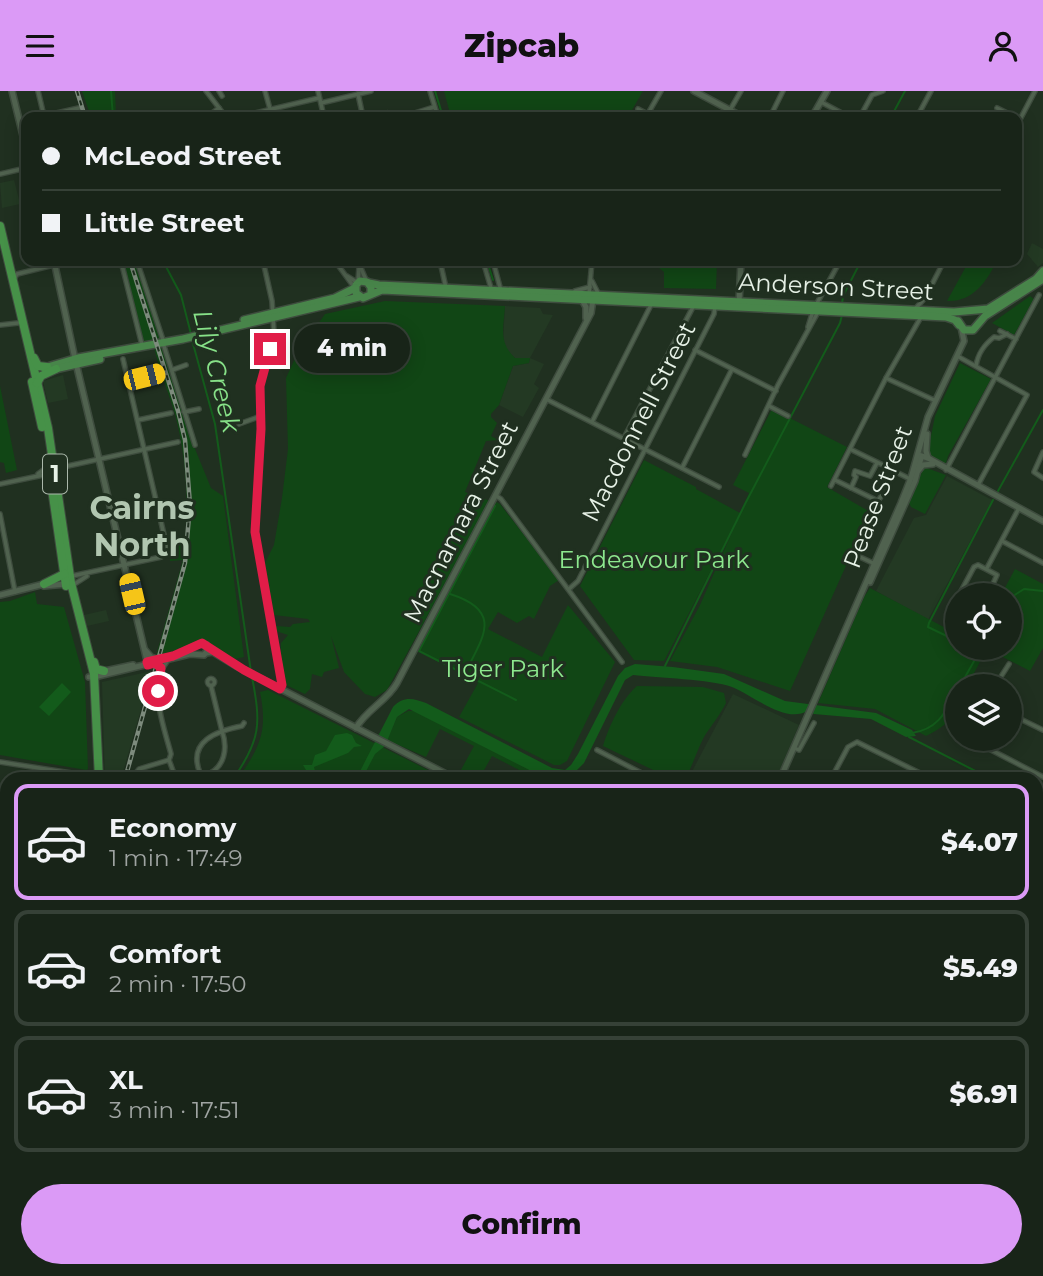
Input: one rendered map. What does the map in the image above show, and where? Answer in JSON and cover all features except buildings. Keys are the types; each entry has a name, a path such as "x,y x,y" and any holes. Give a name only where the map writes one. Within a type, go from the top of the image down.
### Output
{"highway":[{"name":"1","path":"0,226 2,247 33,373 52,471"},
{"name":"1","path":"2,247 13,282 20,322"},
{"path":"20,322 26,327 36,365 52,368"},
{"path":"37,383 41,376 52,368"},
{"name":"1","path":"33,373 52,471 68,580 96,691 97,772"},
{"name":"1","path":"68,580 89,654 97,772"},
{"path":"41,585 68,580"},
{"path":"89,654 96,669 106,673 96,691"}],"main road":[{"name":"Pease Street","path":"978,325 1032,288 1043,275"},
{"name":"Pease Street","path":"969,310 984,311 993,307 1043,275"},
{"path":"360,297 361,285"},
{"path":"33,373 273,315 335,298 361,285 372,288 371,293"},
{"name":"Anderson Street","path":"361,285 446,291 559,293 622,302 715,306 741,302"},
{"path":"1032,288 1043,286"},
{"name":"Anderson Street","path":"273,315 305,311 351,297 366,297 382,290 723,301 925,313 969,310"},
{"path":"969,310 978,316 978,325 969,331 960,326 959,316 969,310"},
{"name":"Anderson Street","path":"925,313 949,317 960,326"}],"street":[{"path":"12,91 21,116"},
{"path":"38,91 41,112"},
{"path":"206,91 222,112"},
{"path":"219,91 222,96"},
{"path":"265,91 270,109"},
{"path":"318,91 323,112"},
{"path":"258,112 371,91"},
{"path":"430,91 436,112"},
{"path":"649,112 661,91"},
{"path":"694,91 734,112"},
{"path":"730,110 741,91"},
{"path":"772,112 783,91"},
{"path":"815,112 827,91"},
{"path":"862,112 871,93 883,91"},
{"path":"920,112 931,91"},
{"path":"1022,112 1035,91"},
{"path":"358,94 362,112"},
{"path":"821,102 840,112"},
{"path":"418,112 434,107"},
{"path":"63,112 79,108"},
{"path":"214,112 219,108"},
{"path":"997,108 1004,112"},
{"path":"638,109 642,112"},
{"path":"0,174 21,169"},
{"path":"2,247 12,267 23,272"},
{"path":"13,282 15,276 44,266"},
{"path":"55,266 145,650 152,662 160,666 161,675"},
{"path":"122,266 140,347"},
{"path":"139,266 195,445"},
{"path":"264,266 273,315 274,338 260,386 255,536 282,679 280,689"},
{"path":"339,266 345,275 361,285"},
{"path":"359,266 361,285"},
{"path":"359,266 361,285"},
{"path":"441,266 446,291"},
{"path":"484,266 491,290"},
{"path":"494,266 501,291"},
{"path":"591,297 592,266"},
{"path":"741,266 741,302"},
{"path":"745,456 838,266"},
{"path":"914,326 911,312 925,298 941,266"},
{"path":"591,297 592,275"},
{"path":"946,469 1039,295"},
{"name":"Macnamara Street","path":"356,728 365,716 388,696 397,683 585,320 591,297"},
{"path":"831,487 914,326 925,313 925,298"},
{"path":"592,422 652,303"},
{"path":"624,438 693,305"},
{"name":"Macdonnell Street","path":"569,589 578,581 715,313 715,306"},
{"path":"1,325 20,322"},
{"name":"Pease Street","path":"860,600 875,574 913,480 935,405 944,384 978,325"},
{"name":"Pease Street","path":"958,356 964,339 960,326"},
{"path":"1000,331 1016,339"},
{"path":"976,366 978,354 988,342 994,337 1000,338 1007,334"},
{"path":"695,350 776,391"},
{"path":"958,356 1027,395 978,486"},
{"path":"68,580 167,554 169,548 123,359"},
{"path":"171,370 186,365"},
{"path":"682,468 732,369"},
{"path":"128,380 159,373"},
{"path":"886,378 935,405"},
{"path":"545,398 719,487"},
{"name":"Pease Street","path":"785,772 807,717 918,472 935,405"},
{"path":"769,406 788,416"},
{"path":"184,412 199,409"},
{"path":"138,420 171,413"},
{"path":"239,424 261,416"},
{"path":"928,433 928,458"},
{"path":"0,484 178,442"},
{"path":"850,449 913,480"},
{"path":"1043,452 1034,472 1043,478"},
{"path":"920,456 946,469"},
{"path":"920,456 1043,521"},
{"path":"851,488 856,477 855,471 870,476 877,463"},
{"path":"918,472 923,465 933,464"},
{"path":"33,476 52,471"},
{"path":"835,479 878,501 884,492"},
{"path":"495,495 501,499 622,662"},
{"path":"987,568 1019,508"},
{"path":"0,514 15,591"},
{"path":"1002,541 1043,563"},
{"path":"860,557 875,564"},
{"path":"965,583 974,567 980,565 995,573 997,577 994,583"},
{"path":"68,580 96,572"},
{"path":"0,595 41,585"},
{"path":"92,676 152,662 202,643 255,676 443,772"},
{"path":"206,645 206,653"},
{"path":"197,646 198,654"},
{"path":"145,650 152,662"},
{"path":"152,662 187,654 203,655 213,652 232,667 244,670"},
{"path":"218,653 232,667"},
{"path":"169,660 163,666 158,697 173,772"},
{"path":"1003,674 1009,664"},
{"path":"212,686 226,747 221,763 213,772"},
{"path":"1022,719 1043,730"},
{"path":"201,772 198,767 199,750 209,736 242,726 244,723"},
{"name":"Pease Street","path":"795,748 799,750 814,723"},
{"path":"835,772 848,747 857,742 918,772"},
{"path":"597,750 639,772"},
{"path":"994,751 1035,772"},
{"path":"134,772 169,760"},
{"path":"0,762 59,772"}],"shaded area":[{"path":"14,180 20,204 2,208 0,183"},
{"path":"1032,243 1043,249 1043,263 1038,267 1027,254"},
{"path":"505,306 540,308 543,314 553,315 530,358 544,364 534,384 539,388 523,417 499,405 513,366 529,363 530,359 515,358 506,350 503,342"},
{"path":"63,375 68,399 48,403 43,381"},
{"path":"947,476 992,500 948,583 945,583 945,588 928,620 876,591 914,518 926,515"},
{"path":"106,610 109,621 87,626 84,615"},
{"path":"635,664 724,674 785,701 876,713 912,730 916,736 906,737 871,719 814,714 807,711 789,714 722,684 633,675 625,680 584,763 575,772 533,772 409,709 397,717 385,746 375,754 366,772 360,772 393,707 408,699 426,703 552,768 565,770 578,754 618,676 625,668"},
{"path":"152,671 123,772 105,772 102,682"},
{"path":"62,683 71,692 49,716 39,707"},
{"path":"733,694 799,725 779,772 692,772"},
{"path":"335,735 352,735 356,743 362,746 354,747 348,753 314,767 315,772 307,772 303,765 312,765 315,755 326,751"}],"green space":[{"path":"82,91 115,91 116,112 89,112"},
{"path":"444,91 643,91 631,112 450,112"},
{"path":"124,266 138,266 160,338 147,344 142,341"},
{"path":"656,266 717,266 716,289 664,288 664,272"},
{"path":"966,266 994,266 978,289 964,298 947,301"},
{"path":"1030,296 1034,299 1014,335 992,323"},
{"path":"385,301 505,306 503,334 506,346 515,358 530,358 529,363 513,366 499,405 491,414 497,423 491,436 498,440 486,441 465,492 490,501 387,690 375,697 365,694 344,672 331,636 339,668 324,672 322,677 312,674 310,689 305,694 286,685 281,663 281,643 288,635 276,631 276,626 290,627 293,624 310,622 308,619 274,615 265,563 274,545 288,449 286,378 298,352 325,314"},
{"path":"162,346 191,439 211,488 223,496 244,657 235,659 203,640 156,656 183,560 170,561 170,548 185,543 187,511 186,478 179,430 154,347"},
{"path":"960,363 991,379 946,463 943,464 930,457 928,451 935,416"},
{"path":"0,386 17,470 6,473 4,463 0,462"},
{"name":"Endeavour Park","path":"772,409 847,447 827,487 870,512 790,691 717,667 670,661 700,605 737,521 664,661 634,660 580,586 644,460 740,513 749,493 733,485"},
{"path":"924,467 946,475 925,514 911,507 909,503"},
{"name":"Tiger Park","path":"496,502 559,580 550,586 534,619 529,616 517,623 498,612 488,629 542,657 568,605 615,662 567,761 560,765 554,765 459,717 478,683 418,651"},
{"path":"1015,569 1043,584 1043,648 1030,671 1008,660 1022,660 1022,583 1007,583"},
{"path":"870,588 945,628 945,660 981,660 973,674 945,674 945,724 926,736 875,709 818,703"},
{"path":"35,592 37,604 64,607 85,682 86,770 0,755 0,602"},
{"path":"637,686 703,687 724,693 726,703 704,737 688,772 657,772 603,746 616,714"},
{"path":"268,690 432,772 242,772 260,738 263,718 260,692"},
{"path":"408,711 415,711 533,772 523,772 492,756 483,772 460,772 474,746 440,729 426,757 387,740 397,717"}],"waterway":[{"name":"Lily Creek","path":"111,91 113,112"},
{"path":"435,91 441,112"},
{"path":"894,112 905,91"},
{"name":"Lily Creek","path":"166,266 181,295 191,334"},
{"path":"489,266 493,280"},
{"path":"842,304 843,296 858,266"},
{"path":"665,666 842,315"},
{"name":"Lily Creek","path":"192,340 215,424 251,672"},
{"path":"998,491 1043,410"},
{"path":"950,583 993,500"},
{"path":"495,506 419,651 516,700"},
{"path":"1022,590 1043,591"},
{"path":"945,592 928,627 945,635"},
{"path":"450,594 478,608 483,617 482,637 465,673"},
{"path":"967,674 975,660"},
{"name":"Lily Creek","path":"238,772 254,742 256,731 257,707 252,677"},
{"path":"912,733 928,728 945,711"},
{"path":"909,737 977,772"}],"railway":[{"path":"77,91 83,112"},
{"path":"127,772 185,563 190,505 185,440 178,411 132,266"}],"district":[{"name":"Cairns North","path":"142,526"}],"route":[{"path":"158,691 161,668 155,663 148,665 147,662 173,656 202,643 255,676 280,689 282,685 255,532 261,429 260,386 270,349"}]}
